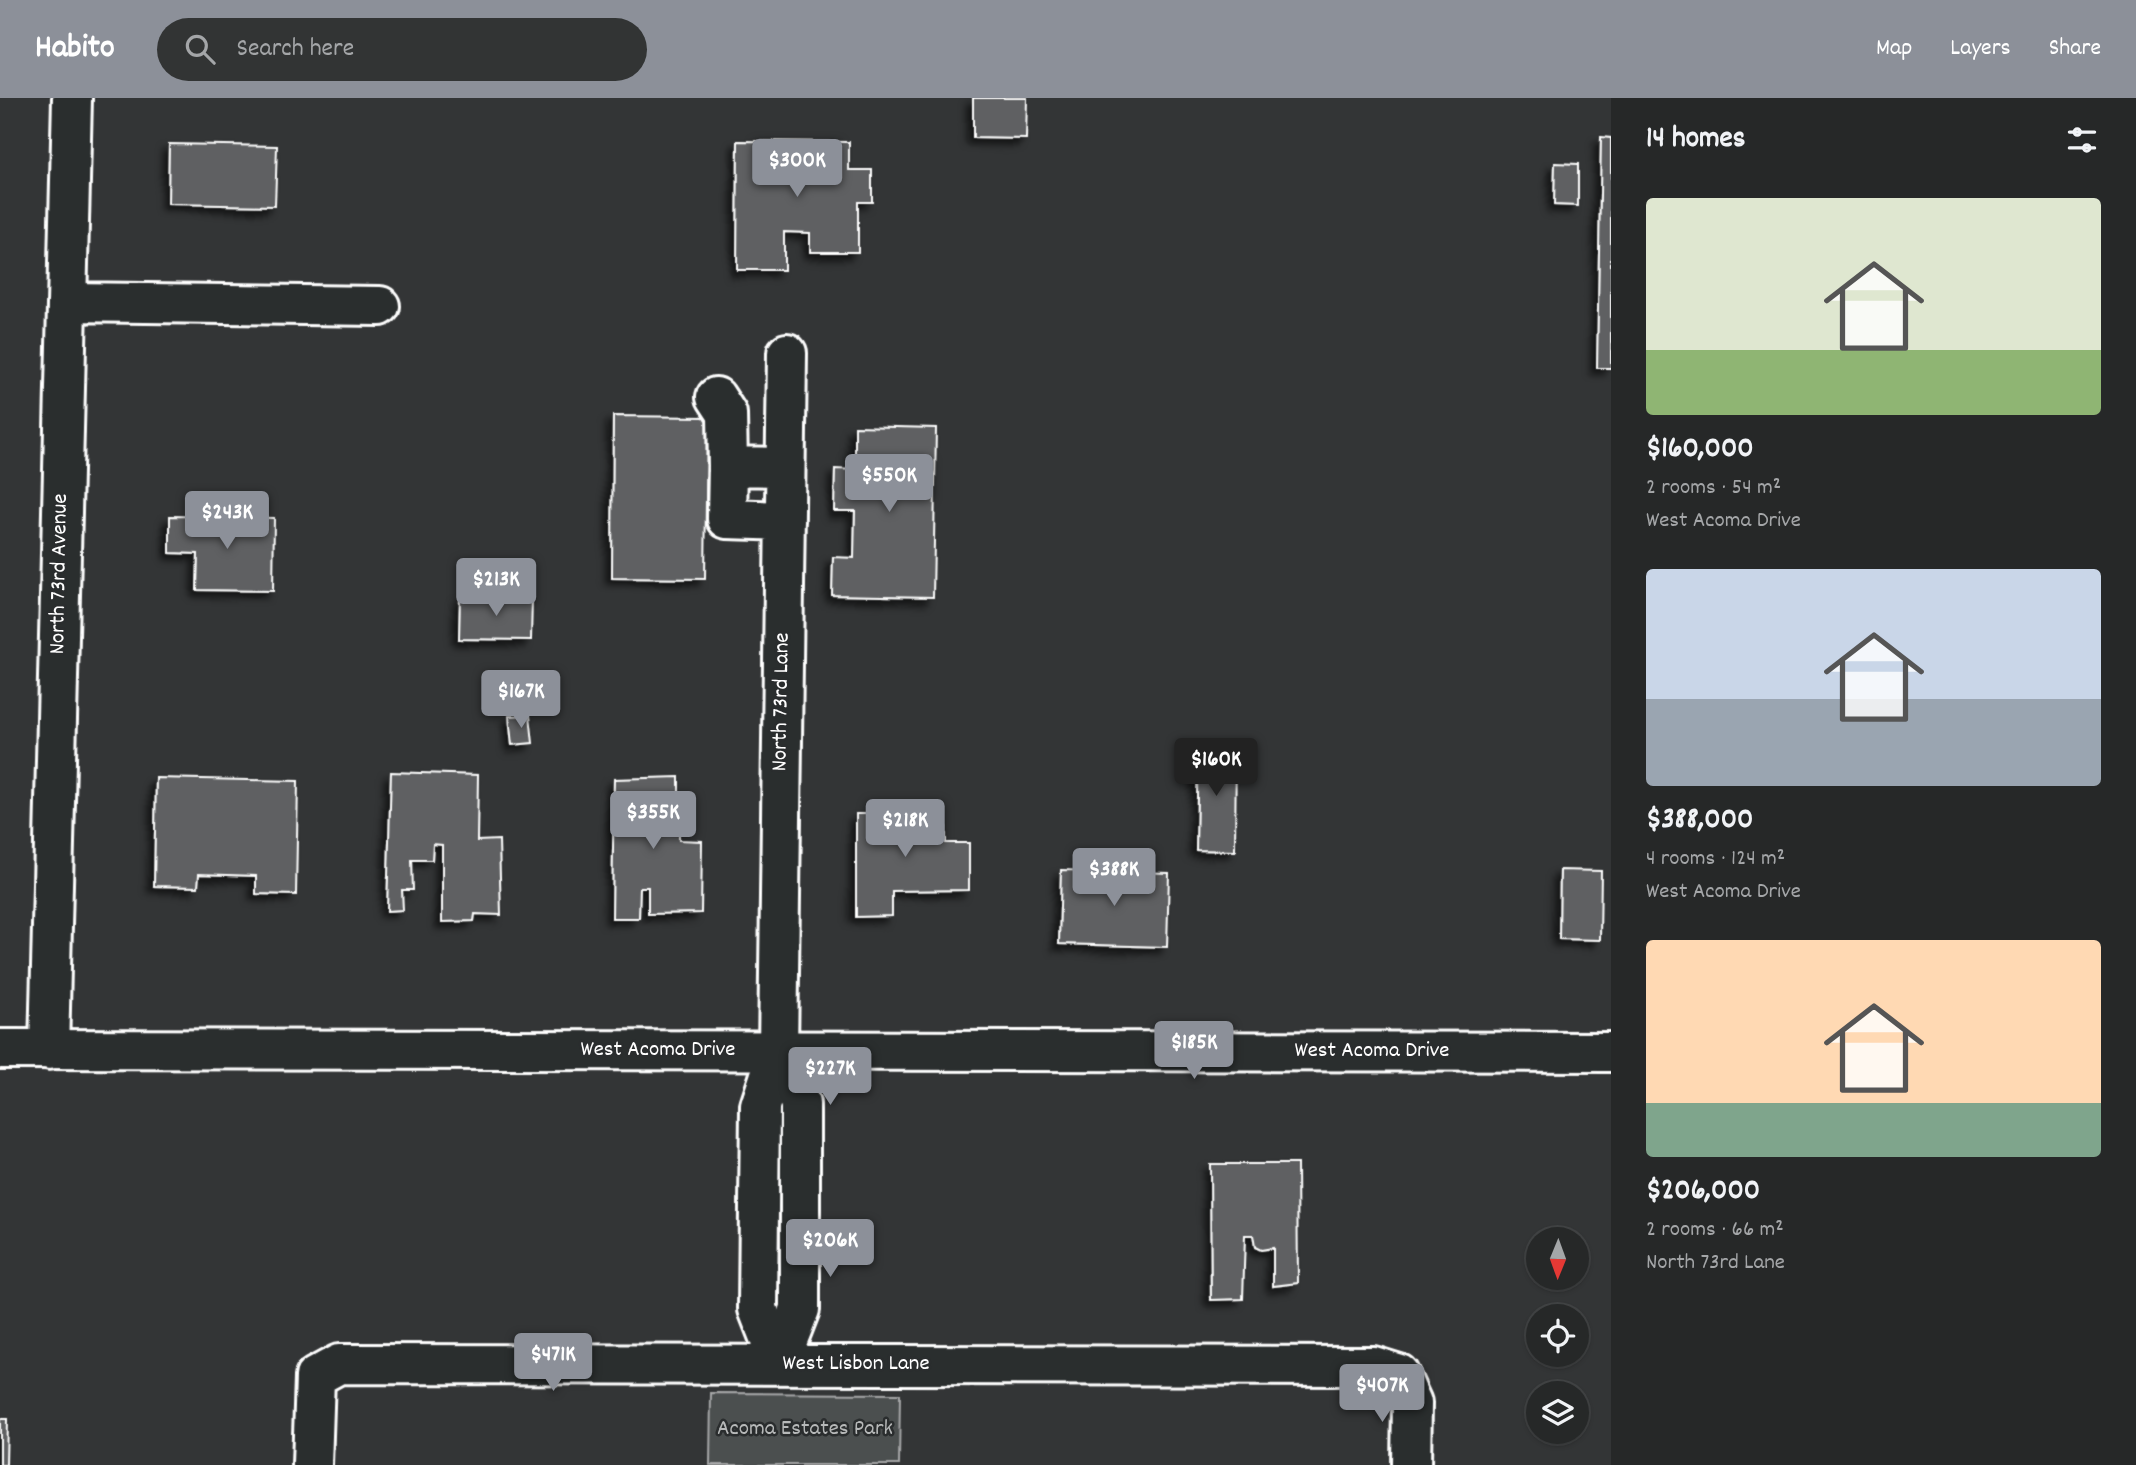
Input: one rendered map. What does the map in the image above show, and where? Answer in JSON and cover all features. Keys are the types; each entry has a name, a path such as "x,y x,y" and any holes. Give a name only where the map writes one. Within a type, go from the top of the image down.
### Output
{"street":[{"name":"North 73rd Avenue","path":"49,1050 72,98"},
{"path":"67,302 380,306"},
{"name":"North 73rd Lane","path":"779,1363 758,1309 759,1179 760,1106 778,1051 787,354"},
{"path":"716,397 727,414 727,519 785,521"},
{"path":"728,466 785,467"},
{"name":"West Acoma Drive","path":"0,1049 1611,1052"},
{"name":"North 73rd Lane","path":"778,1051 800,1104 800,1309 779,1363"},
{"path":"759,1179 800,1179"},
{"name":"West Lisbon Lane","path":"312,1465 315,1377 339,1364 779,1363 1373,1366 1399,1374 1412,1403 1411,1465"}],"green space":[{"name":"Acoma Estates Park","path":"711,1393 900,1394 899,1465 710,1465"}],"building":[{"path":"973,98 1027,98 1026,139 973,138"},
{"path":"1601,137 1611,138 1611,368 1597,368"},
{"path":"738,141 849,142 849,170 872,170 872,202 858,202 858,252 810,252 810,233 784,232 784,270 737,270"},
{"path":"169,144 277,146 275,206 168,204"},
{"path":"1555,163 1578,164 1578,206 1554,205"},
{"path":"613,416 707,417 705,579 612,578"},
{"path":"855,426 936,428 933,597 832,595 833,557 854,558 855,511 834,511 835,469 855,470"},
{"path":"170,516 274,518 273,591 197,590 198,554 170,553"},
{"path":"460,597 532,598 531,640 459,639"},
{"path":"530,715 533,743 512,745 509,716"},
{"path":"1198,745 1236,746 1235,851 1196,850"},
{"path":"391,772 478,775 477,841 499,840 501,915 475,914 474,921 442,922 442,845 433,844 432,860 412,860 413,890 402,890 403,910 387,911"},
{"path":"679,777 679,840 702,841 701,913 648,914 648,887 640,887 639,918 612,918 614,779"},
{"path":"156,778 298,781 296,895 256,894 256,876 199,874 198,887 154,886"},
{"path":"856,814 946,814 946,843 969,843 969,890 892,891 892,916 856,917"},
{"path":"1061,870 1169,873 1167,947 1059,944"},
{"path":"1560,870 1601,871 1600,940 1559,939"},
{"path":"1210,1164 1297,1164 1298,1283 1273,1286 1273,1248 1261,1250 1255,1247 1253,1235 1245,1235 1243,1299 1211,1300"},
{"path":"0,1419 7,1419 6,1465 0,1465"}]}
